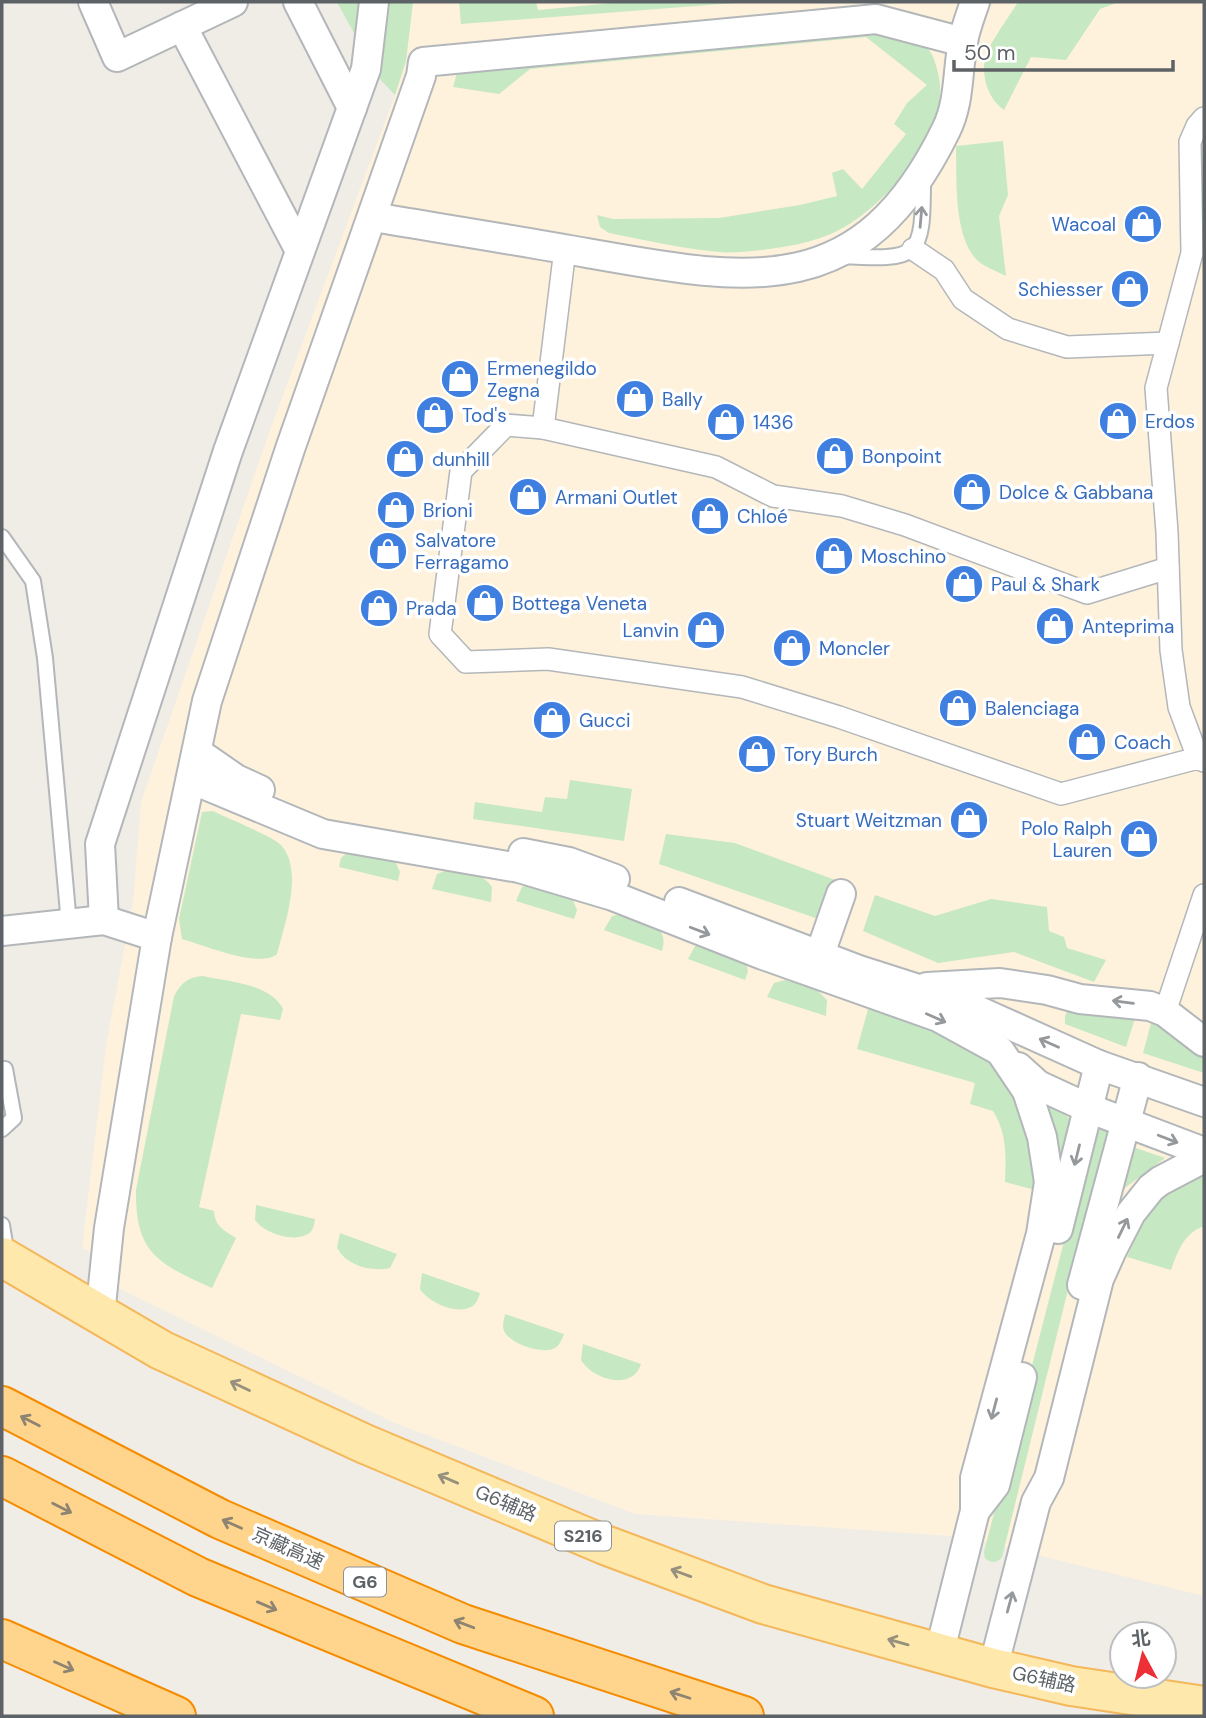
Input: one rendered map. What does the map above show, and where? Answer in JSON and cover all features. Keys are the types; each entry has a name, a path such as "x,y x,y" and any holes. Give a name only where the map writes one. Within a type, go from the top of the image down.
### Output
{"highway":[{"name":"京藏高速","path":"2,1406 220,1518 463,1624 744,1716"},
{"path":"2,1476 198,1577 534,1716"},
{"path":"2,1639 176,1716"}],"main road":[{"name":"G6辅路","path":"4,1248 100,1315 161,1350 365,1444 605,1545 763,1604 939,1654 1071,1686 1204,1706"}],"street":[{"path":"93,2 117,57 233,2"},
{"path":"298,2 352,108"},
{"path":"104,920 100,844 228,451 366,69 374,2"},
{"path":"373,217 687,271 776,273 811,265 846,249 878,227 899,204 923,170 947,129 955,109 963,41 975,2"},
{"path":"100,1315 109,1228 157,937 211,687 290,449 421,76 423,62 876,19 963,41"},
{"path":"182,26 300,251"},
{"path":"1168,568 1087,593 855,509 774,496 716,467 543,428 506,425 461,471 440,634 466,662 548,659 742,687 839,717 1061,794 1201,760 1179,707 1171,650 1168,568 1156,387 1192,253 1190,142 1204,118"},
{"path":"543,428 565,249"},
{"path":"913,249 944,270 963,299 1008,329 1067,347 1168,343"},
{"path":"197,752 236,779 307,812 367,828 569,862 938,1017 1000,1051 1038,1085 1088,1108 1204,1152"},
{"path":"191,779 323,834 519,869 613,896 816,964 859,970 959,1003 1099,1065 1204,1101"},
{"path":"816,964 841,894"},
{"path":"1165,1012 1204,895"},
{"path":"2,931 104,920 157,937"},
{"path":"914,988 1000,983 1047,990 1080,999 1150,1006 1165,1012 1204,1042"},
{"path":"939,1654 975,1511 975,1478 1041,1234 1049,1182 1042,1137 1027,1091 1000,1051"},
{"path":"975,1511 995,1485 1099,1065"},
{"path":"1036,1502 1032,1479 1138,1077"},
{"path":"993,1668 1036,1502 1049,1478 1099,1279 1131,1213 1152,1188 1204,1158"}],"lane":[{"path":"832,256 897,258 913,249 921,226 923,170"},
{"path":"2,537 33,581 45,658 69,924"},
{"path":"2,1129 14,1118 5,1069"}],"shaded area":[{"path":"413,2 1204,2 1204,1596 964,1537 635,1514 395,1423 116,1287 116,1264 82,1248 106,1046 133,902 141,802 270,430 395,95 406,61"}],"green space":[{"path":"337,2 413,2 406,61 395,95 378,77"},
{"path":"459,2 536,2 538,10 623,2 748,2 461,24"},
{"path":"1018,2 1119,2 1100,9 1066,60 1031,57 1004,110 994,100 987,86 984,63 992,42"},
{"path":"878,30 919,42 933,58 938,73 940,95 926,141 895,185 857,219 820,238 770,249 719,252 609,233 600,227 597,215 613,219 719,218 800,205 837,196 832,173 843,169 862,189 906,134 894,124 907,103 927,85 866,37 530,69 499,94 453,87 457,73"},
{"path":"1003,141 1008,195 999,216 1006,276 977,260 969,250 960,222 956,174 956,146"},
{"path":"570,780 632,789 624,841 473,819 475,802 542,812 545,797 567,799"},
{"path":"213,811 277,841 288,856 291,868 291,898 277,954 269,958 245,957 182,939 179,919 202,812"},
{"path":"666,834 735,843 838,881 821,920 659,864"},
{"path":"349,851 395,861 400,872 398,881 339,867 341,858"},
{"path":"448,870 466,871 483,878 492,887 491,902 432,889 437,874"},
{"path":"533,884 572,898 577,910 574,919 516,901 522,887"},
{"path":"875,895 935,916 991,899 1047,907 1049,931 1064,937 1067,948 1106,960 1094,982 1014,952 938,963 863,931"},
{"path":"623,914 659,929 664,942 662,951 604,930 612,916"},
{"path":"706,943 745,960 748,971 745,980 688,959 695,946"},
{"path":"203,976 259,989 277,1000 283,1009 280,1020 241,1014 199,1207 214,1211 218,1224 236,1238 212,1288 178,1272 154,1254 140,1229 136,1190 174,996 186,981"},
{"path":"785,980 815,988 827,1000 826,1016 767,997 774,983"},
{"path":"870,1002 917,1016 984,1056 1008,1083 1029,1116 1043,1192 1005,1182 1001,1128 993,1111 970,1104 975,1083 857,1049"},
{"path":"1068,1010 1137,1012 1126,1047 1065,1024"},
{"path":"1153,1016 1204,1059 1204,1073 1143,1053"},
{"path":"1039,1095 1073,1121 1059,1168"},
{"path":"1096,1124 1107,1132 1002,1557 992,1562 985,1558 984,1552"},
{"path":"1130,1146 1165,1158 1114,1196"},
{"path":"1204,1176 1204,1226 1187,1238 1171,1270 1127,1257 1149,1208 1173,1187"},
{"path":"256,1205 315,1219 313,1228 302,1237 272,1233 255,1220"},
{"path":"340,1233 397,1254 390,1268 368,1268 347,1259 337,1248"},
{"path":"422,1273 480,1293 477,1301 465,1309 436,1303 420,1289"},
{"path":"505,1314 564,1334 560,1344 549,1350 542,1350 513,1340 504,1331"},
{"path":"583,1344 641,1364 629,1378 612,1380 602,1377 586,1367 581,1360"}],"place":[{"name":"Wacoal","path":"1143,224"},
{"name":"Schiesser","path":"1130,289"},
{"name":"Ermenegildo Zegna","path":"460,379"},
{"name":"Bally","path":"635,399"},
{"name":"Tod's","path":"435,415"},
{"name":"Erdos","path":"1118,421"},
{"name":"1436","path":"726,422"},
{"name":"Bonpoint","path":"835,456"},
{"name":"dunhill","path":"405,459"},
{"name":"Dolce & Gabbana","path":"972,492"},
{"name":"Armani Outlet","path":"528,497"},
{"name":"Brioni","path":"396,510"},
{"name":"Chloé","path":"710,516"},
{"name":"Salvatore Ferragamo","path":"388,551"},
{"name":"Moschino","path":"834,556"},
{"name":"Paul & Shark","path":"964,584"},
{"name":"Bottega Veneta","path":"485,603"},
{"name":"Prada","path":"379,608"},
{"name":"Anteprima","path":"1055,626"},
{"name":"Lanvin","path":"706,630"},
{"name":"Moncler","path":"792,648"},
{"name":"Balenciaga","path":"958,708"},
{"name":"Gucci","path":"552,720"},
{"name":"Coach","path":"1087,742"},
{"name":"Tory Burch","path":"757,754"},
{"name":"Stuart Weitzman","path":"969,820"},
{"name":"Polo Ralph Lauren","path":"1139,839"}]}
